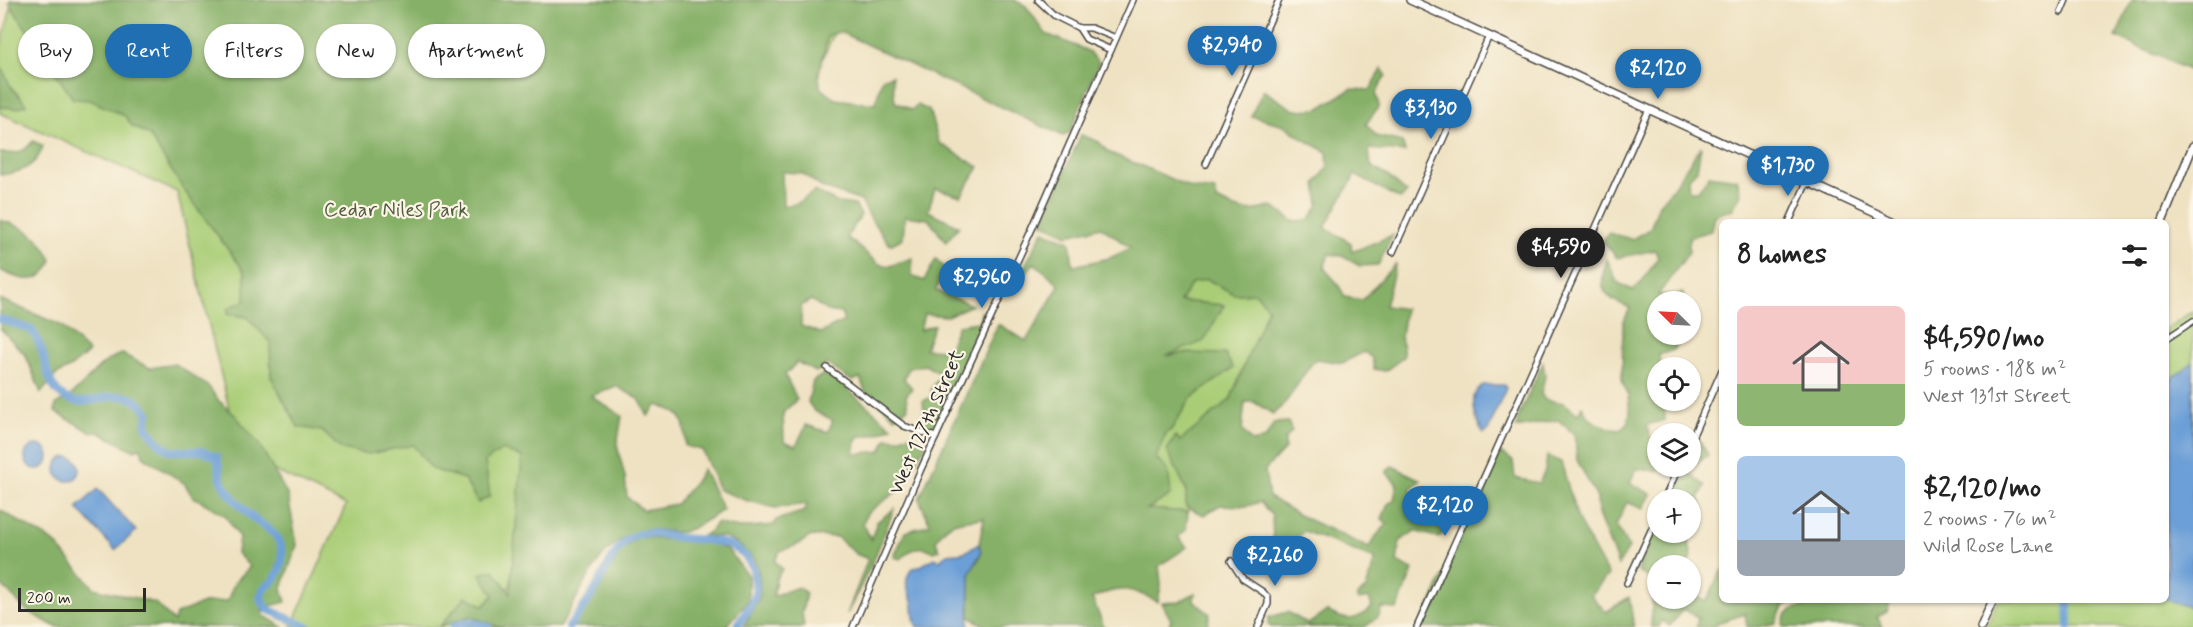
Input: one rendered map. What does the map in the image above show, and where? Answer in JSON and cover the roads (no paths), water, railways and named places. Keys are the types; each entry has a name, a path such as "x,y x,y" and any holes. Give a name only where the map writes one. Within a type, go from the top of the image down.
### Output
{"street":[{"path":"1038,0 1055,16 1079,28 1091,28 1116,38"},
{"name":"West 127th Street","path":"853,627 1133,0"},
{"path":"1206,164 1279,0"},
{"path":"1410,0 1888,219"},
{"path":"2061,12 2066,0"},
{"path":"1079,28 1086,39 1111,50"},
{"path":"1394,252 1489,36"},
{"path":"1417,627 1649,110"},
{"path":"2163,219 2193,146"},
{"path":"1790,219 1807,182"},
{"path":"2169,337 2193,321"},
{"path":"827,368 904,426 936,437"},
{"path":"1698,423 1719,377"},
{"path":"1627,583 1647,539"},
{"path":"1231,561 1243,579 1268,598 1268,604 1258,627"},
{"path":"1981,627 1993,603"}],"water":[{"path":"2193,362 2193,608 2169,601 2169,383"},
{"path":"1483,385 1504,385 1506,388 1488,431 1484,434 1474,408 1474,396"},
{"path":"37,445 46,448 49,457 46,466 37,469 28,466 25,457 28,448"},
{"path":"68,457 77,460 80,469 77,478 68,481 59,478 56,469 59,460"},
{"path":"98,489 136,531 115,550 77,508"},
{"path":"979,544 981,553 970,572 969,627 917,627 907,588 907,580 912,568 919,567 934,558 940,560 948,554 964,552"}],"waterway":[{"path":"0,319 32,330 41,348 50,380 60,394 71,400 82,402 116,396 127,397 138,402 148,413 146,427 159,443 170,451 202,451 217,457 221,478 226,489 256,521 273,533 281,547 282,563 276,577 264,588 260,598 267,609 308,627"},
{"path":"569,627 620,547 632,537 650,533 715,541 735,548 743,554 754,573 756,590 752,604 737,627"},
{"path":"2068,603 2069,627"},
{"path":"453,627 470,623 488,627"}],"park label":[{"name":"Cedar Niles Park","path":"396,210"}]}
